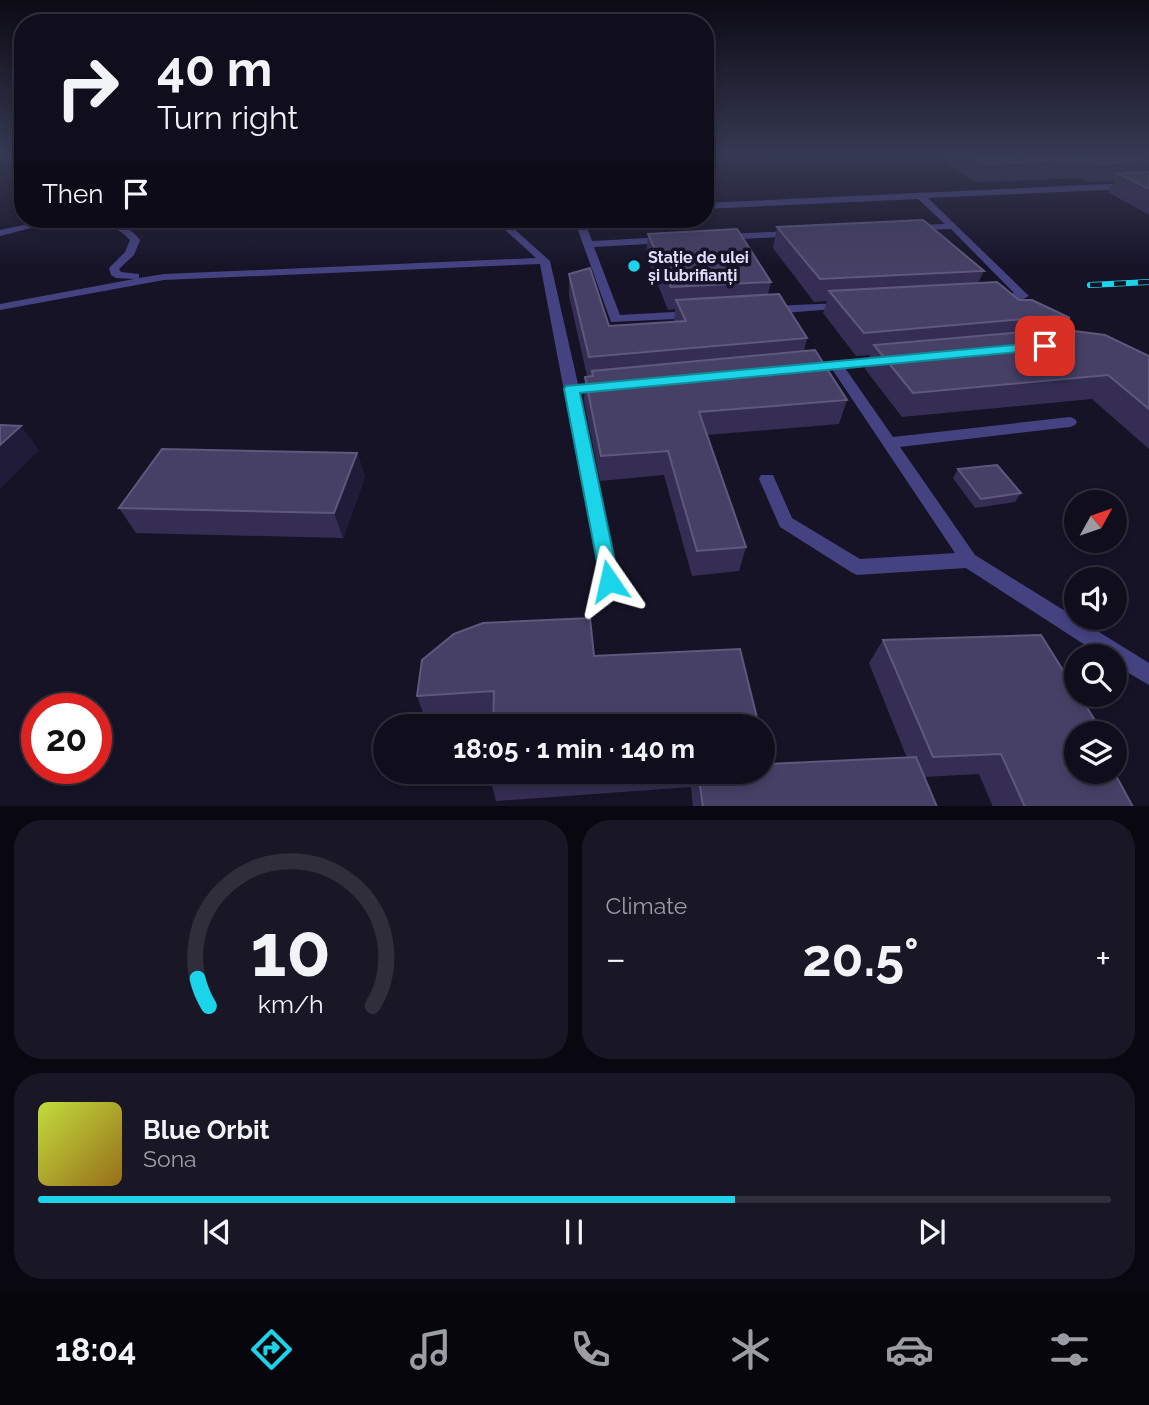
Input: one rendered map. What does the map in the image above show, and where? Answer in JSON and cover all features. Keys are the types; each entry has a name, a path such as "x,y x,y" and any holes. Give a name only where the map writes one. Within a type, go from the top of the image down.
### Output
{"lane":[{"path":"714,206 991,193"},
{"path":"920,196 1023,296 983,298"},
{"path":"899,228 953,226"},
{"path":"0,233 25,228"},
{"path":"125,228 135,240 130,253 114,268 116,275 164,277 545,261"},
{"path":"508,228 545,261 609,581"},
{"path":"582,228 615,319 710,314"},
{"path":"710,238 805,233"},
{"path":"588,244 683,239"},
{"path":"0,307 164,277"},
{"path":"765,311 860,305"},
{"path":"794,369 906,359"},
{"path":"836,365 969,560 1149,675"},
{"path":"572,389 614,385"},
{"path":"889,443 1070,422"},
{"path":"768,479 786,522 857,567 969,560"}],"building":[{"path":"923,220 984,271 820,279 777,227"},
{"path":"737,229 771,282 671,287 648,234"},
{"path":"590,268 609,326 686,321 676,300 779,294 807,338 589,357 569,274"},
{"path":"997,282 1019,300 1032,300 1070,318 1058,316 864,333 829,291"},
{"path":"1059,329 1105,335 1149,356 1149,409 1108,375 913,393 874,345"},
{"path":"815,350 847,400 699,412 746,547 697,551 668,451 601,456 585,377 593,376 592,371"},
{"path":"0,425 21,426 0,445"},
{"path":"162,449 357,453 334,513 119,508"},
{"path":"997,465 1021,493 981,499 958,469"},
{"path":"590,618 594,656 740,649 756,714 493,714 494,691 417,696 422,660 454,634 483,623"},
{"path":"1041,635 1064,672 1064,707 1087,707 1095,721 1064,721 1064,784 1121,784 1132,806 1025,806 1001,754 933,757 883,640"},
{"path":"916,757 937,806 703,806 700,784 775,784 775,764"}],"railway":[{"path":"1090,285 1149,282"}],"place":[{"name":"Stație de ulei și lubrifianți","path":"634,266"}],"route":[{"path":"609,581 572,389 1045,346"}]}
